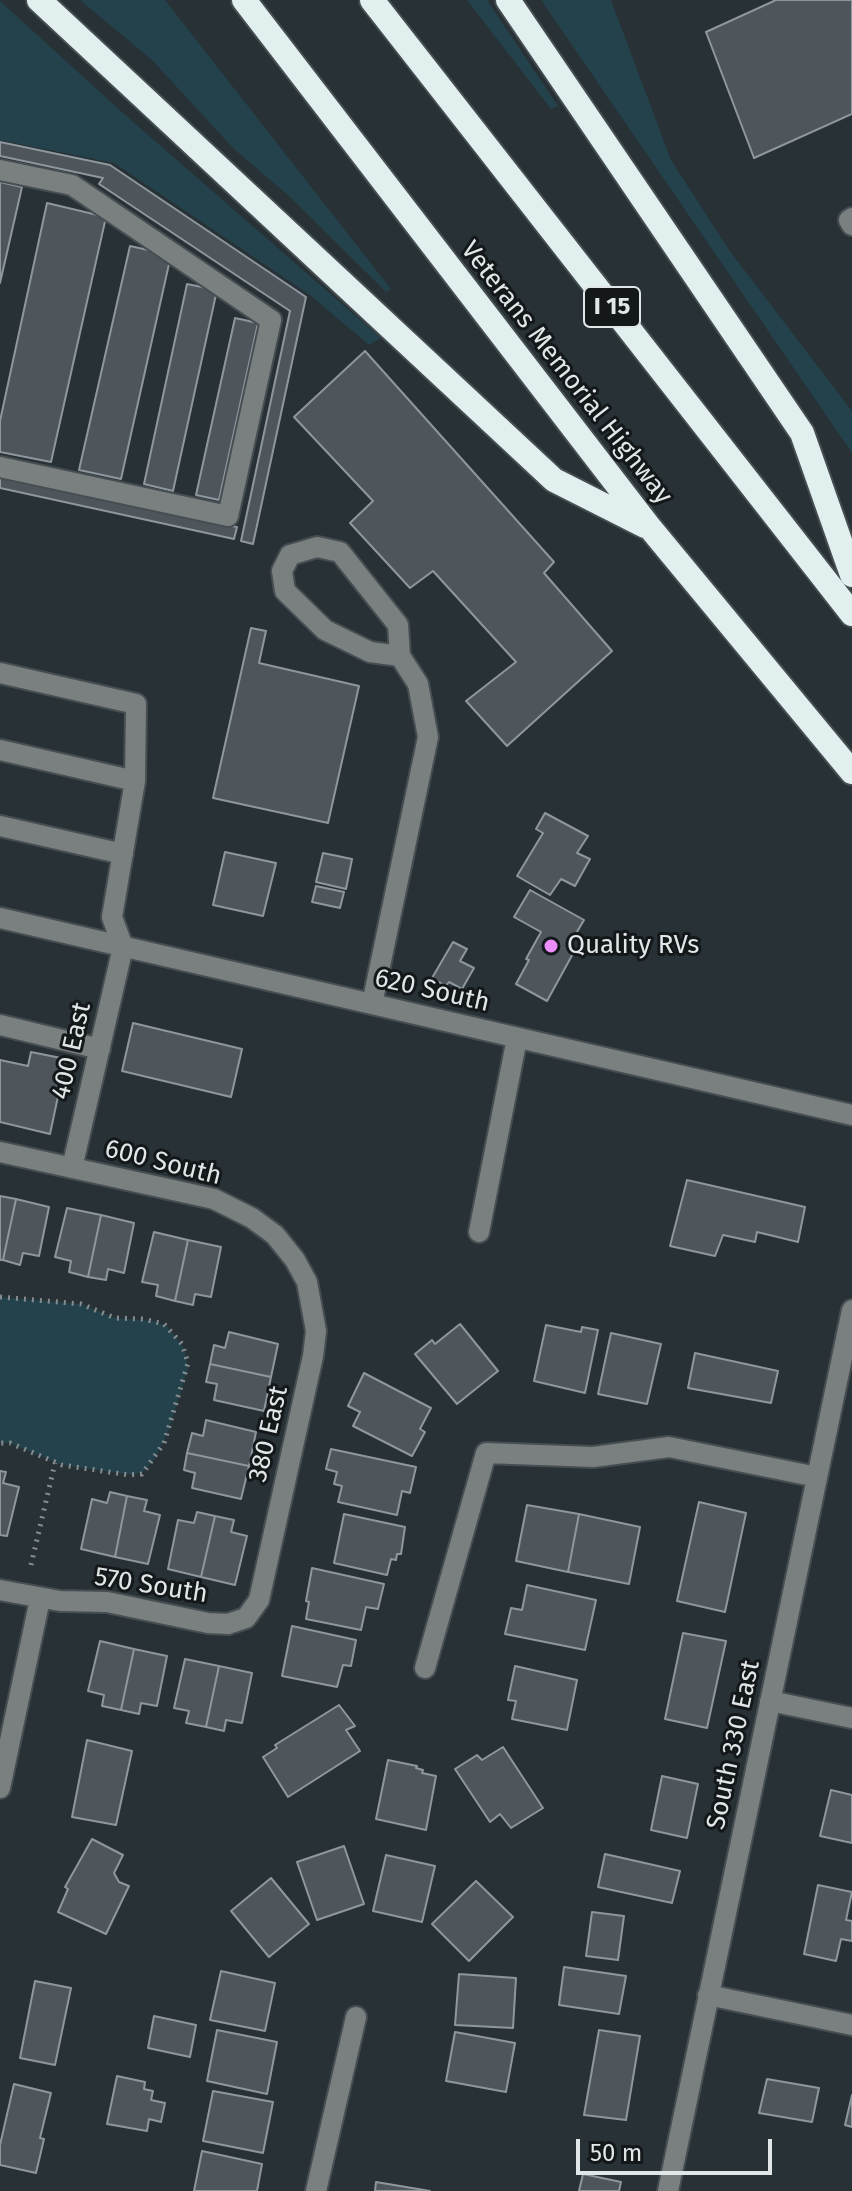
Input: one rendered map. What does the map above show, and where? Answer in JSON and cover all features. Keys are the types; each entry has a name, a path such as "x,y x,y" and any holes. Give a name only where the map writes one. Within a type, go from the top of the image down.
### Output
{"highway":[{"path":"39,0 554,480 651,529"},
{"name":"Veterans Memorial Highway","path":"244,0 651,529 852,772"},
{"name":"I 15","path":"372,0 852,614"},
{"path":"508,0 802,433 852,575"}],"street":[{"path":"0,170 72,185 271,320 228,516 0,467"},
{"path":"852,218 849,220 852,225"},
{"path":"372,1004 428,737 418,684 400,656 398,625 340,552 317,547 290,555 282,571 285,591 325,630 370,652 400,656"},
{"path":"0,673 136,704 135,781 112,917 123,947"},
{"path":"0,750 135,781"},
{"path":"0,826 123,854"},
{"name":"620 South","path":"0,918 852,1115"},
{"name":"400 East","path":"72,1168 123,947"},
{"path":"0,1025 100,1049"},
{"path":"479,1232 517,1038"},
{"name":"600 South","path":"0,1152 214,1199 252,1218 275,1235 295,1260"},
{"name":"380 East","path":"246,1618 259,1600 313,1356 316,1331 313,1306 307,1282 295,1260"},
{"name":"South 330 East","path":"668,2191 852,1310"},
{"path":"425,1668 486,1453 593,1457 669,1447 817,1477"},
{"name":"570 South","path":"0,1590 40,1599 107,1602 208,1623 228,1624 246,1618"},
{"path":"0,1788 40,1599"},
{"path":"770,1701 852,1718"},
{"path":"708,1995 852,2025"},
{"path":"316,2191 356,2017"}],"path":[{"path":"0,1297 81,1304 115,1318 164,1324 175,1333 186,1353 187,1373 169,1430 158,1453 142,1474 129,1475 55,1463 22,1447 0,1443"},
{"path":"31,1565 55,1463"}],"shaded area":[{"path":"80,0 165,0 391,289 386,292 291,198 234,149 152,60"},
{"path":"467,0 487,0 558,106 551,109"},
{"path":"541,0 611,0 671,160 729,250 852,411 852,453"},
{"path":"0,1 123,113 381,338 369,345 310,295 114,163 0,140"},
{"path":"0,1297 81,1304 115,1318 154,1321 167,1326 184,1348 188,1368 169,1430 156,1457 144,1471 133,1475 62,1465 10,1443 0,1443"}],"building":[{"path":"776,0 852,0 852,114 754,158 706,32"},
{"path":"0,142 110,165 306,297 253,544 241,541 290,311 99,184 103,178 0,156"},
{"path":"0,182 22,187 0,283"},
{"path":"47,203 106,217 51,462 0,452 0,421"},
{"path":"130,246 171,255 121,479 79,470"},
{"path":"187,284 217,290 173,491 144,484"},
{"path":"235,318 258,323 219,500 196,495"},
{"path":"365,351 554,562 544,573 612,651 507,746 466,701 516,662 433,571 410,588 350,523 373,501 294,417"},
{"path":"0,475 237,527 234,539 0,488"},
{"path":"251,628 266,631 259,663 359,686 328,823 213,798"},
{"path":"545,813 588,836 577,853 590,859 575,886 561,879 550,895 517,876 543,833 536,829"},
{"path":"225,852 276,863 263,916 213,905"},
{"path":"323,853 352,859 346,889 316,882"},
{"path":"316,886 344,892 340,908 312,902"},
{"path":"530,890 584,920 568,947 575,950 547,1001 516,984 541,932 514,917"},
{"path":"453,942 467,949 460,961 474,968 462,989 449,982 446,986 432,978"},
{"path":"133,1023 242,1049 231,1097 122,1071"},
{"path":"31,1052 66,1059 50,1134 0,1122 0,1060 28,1066"},
{"path":"687,1180 805,1207 798,1242 757,1232 755,1242 723,1235 715,1256 670,1246"},
{"path":"0,1196 16,1199 3,1260 0,1260"},
{"path":"16,1199 49,1207 39,1256 23,1253 20,1265 3,1260"},
{"path":"67,1208 101,1215 88,1277 69,1272 71,1261 55,1257"},
{"path":"101,1215 134,1223 124,1273 108,1269 106,1280 88,1277"},
{"path":"154,1232 188,1240 175,1301 156,1296 158,1285 142,1282"},
{"path":"188,1240 221,1247 211,1297 195,1294 193,1305 175,1301"},
{"path":"460,1324 498,1371 457,1404 415,1354 432,1340 435,1344"},
{"path":"546,1325 581,1332 582,1327 598,1330 585,1393 534,1381"},
{"path":"229,1332 278,1344 271,1377 210,1364 214,1345 225,1348"},
{"path":"611,1333 661,1344 647,1404 598,1394"},
{"path":"695,1353 778,1371 771,1403 688,1388"},
{"path":"210,1364 271,1377 264,1411 214,1400 217,1384 206,1382"},
{"path":"364,1373 431,1408 420,1429 425,1432 412,1456 353,1426 360,1412 348,1406"},
{"path":"206,1420 256,1432 249,1466 187,1453 192,1433 203,1436"},
{"path":"331,1449 416,1467 410,1493 402,1491 397,1515 338,1502 342,1486 334,1484 337,1472 326,1469"},
{"path":"187,1453 249,1466 241,1499 192,1488 195,1473 184,1470"},
{"path":"0,1471 6,1472 3,1483 19,1487 7,1536 0,1535"},
{"path":"110,1492 127,1496 115,1557 81,1549 92,1499 107,1503"},
{"path":"127,1496 147,1500 144,1511 160,1515 148,1564 115,1557"},
{"path":"699,1502 746,1513 725,1612 677,1601"},
{"path":"527,1505 579,1514 568,1572 516,1561"},
{"path":"197,1512 215,1516 201,1577 168,1569 178,1520 194,1523"},
{"path":"344,1514 405,1527 401,1554 397,1554 396,1560 391,1559 387,1575 334,1563"},
{"path":"579,1514 640,1527 629,1584 568,1572"},
{"path":"215,1516 234,1520 231,1532 247,1536 235,1585 201,1577"},
{"path":"312,1568 384,1584 378,1609 366,1607 361,1630 306,1619"},
{"path":"527,1585 596,1600 585,1650 505,1634 511,1608 522,1610"},
{"path":"292,1626 356,1640 351,1666 343,1665 337,1687 282,1676"},
{"path":"683,1633 726,1641 707,1728 665,1719"},
{"path":"100,1641 134,1649 121,1710 102,1706 104,1695 88,1691"},
{"path":"134,1649 167,1656 157,1706 141,1703 139,1714 121,1710"},
{"path":"185,1659 219,1666 206,1727 186,1723 189,1711 174,1708"},
{"path":"219,1666 252,1673 242,1723 226,1720 224,1731 206,1727"},
{"path":"515,1666 577,1680 567,1730 512,1719 516,1701 508,1700"},
{"path":"339,1705 355,1726 346,1730 360,1751 288,1797 263,1757 277,1748 275,1745"},
{"path":"87,1740 132,1751 116,1825 72,1817"},
{"path":"503,1747 543,1808 511,1828 500,1814 490,1822 455,1769 477,1755 482,1760"},
{"path":"388,1760 417,1766 423,1770 422,1773 436,1776 426,1830 376,1819"},
{"path":"662,1776 698,1784 687,1838 651,1830"},
{"path":"831,1790 852,1795 852,1843 820,1836"},
{"path":"92,1839 123,1855 114,1873 119,1882 129,1886 106,1934 58,1912 68,1889 65,1887"},
{"path":"344,1846 364,1904 317,1920 297,1862"},
{"path":"605,1854 680,1871 672,1903 598,1887"},
{"path":"386,1855 435,1866 422,1922 373,1911"},
{"path":"271,1878 309,1924 269,1957 231,1911"},
{"path":"476,1881 513,1917 469,1961 432,1924"},
{"path":"818,1885 852,1892 846,1920 852,1921 852,1941 841,1939 836,1961 804,1954"},
{"path":"592,1912 624,1916 618,1960 586,1956"},
{"path":"564,1967 626,1976 619,2014 559,2005"},
{"path":"221,1971 275,1983 265,2031 210,2020"},
{"path":"459,1974 516,1978 513,2028 455,2025"},
{"path":"35,1981 71,1988 55,2065 20,2058"},
{"path":"154,2016 196,2025 190,2057 148,2048"},
{"path":"217,2030 277,2042 267,2094 207,2081"},
{"path":"599,2030 640,2036 626,2120 584,2115"},
{"path":"455,2032 515,2043 506,2092 446,2081"},
{"path":"117,2076 145,2082 144,2089 153,2091 151,2100 165,2103 161,2122 149,2119 147,2131 107,2124"},
{"path":"767,2079 819,2088 812,2122 759,2113"},
{"path":"14,2084 51,2093 40,2138 44,2139 36,2173 0,2165 0,2145"},
{"path":"213,2091 273,2102 263,2153 203,2141"},
{"path":"852,2095 852,2127 845,2125"},
{"path":"202,2151 262,2164 257,2191 194,2191"},
{"path":"583,2174 621,2182 619,2191 579,2191"},
{"path":"376,2182 430,2191 375,2191"}],"place":[{"name":"Quality RVs","path":"551,946"}]}
